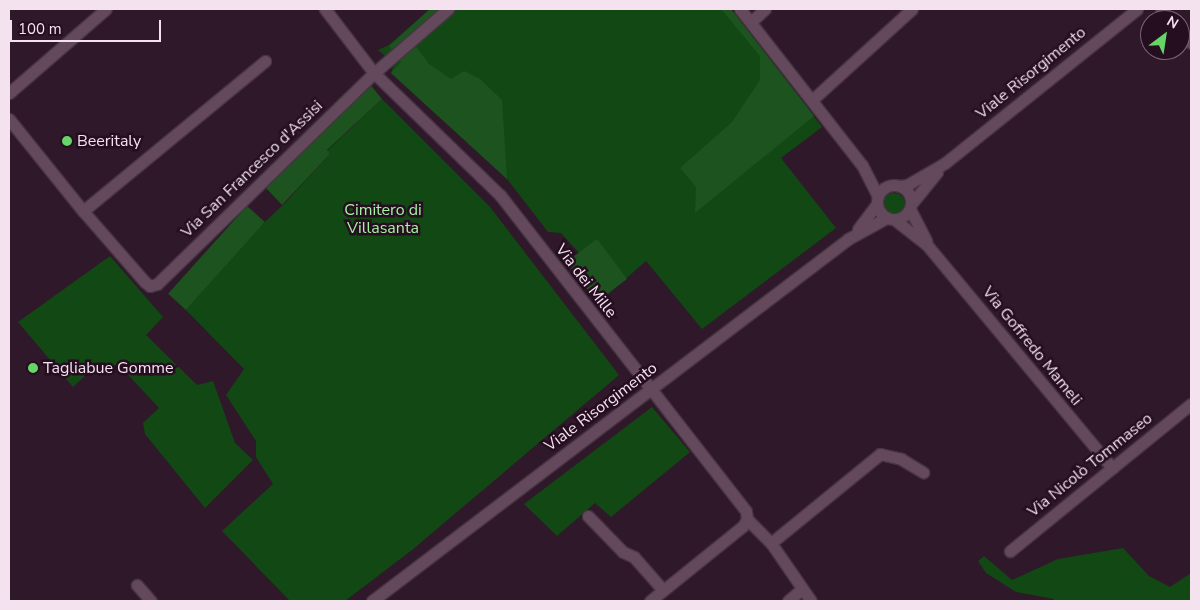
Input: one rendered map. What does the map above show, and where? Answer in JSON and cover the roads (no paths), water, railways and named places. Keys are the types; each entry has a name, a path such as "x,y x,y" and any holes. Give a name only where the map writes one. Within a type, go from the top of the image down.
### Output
{"street":[{"path":"9,93 106,9"},
{"name":"Via dei Mille","path":"325,9 374,73 500,195 746,511 747,519 771,543 811,601"},
{"name":"Via San Francesco d'Assisi","path":"83,212 150,286 157,284 374,73 448,9"},
{"path":"740,9 862,165 888,186 900,186 908,192 911,206 904,217 891,219 880,212 862,165"},
{"path":"751,22 765,9"},
{"path":"812,100 912,9"},
{"name":"Viale Risorgimento","path":"900,186 907,185 945,163 1137,9"},
{"path":"9,119 83,212 265,61"},
{"name":"Viale Risorgimento","path":"911,206 945,163"},
{"path":"877,200 888,186"},
{"name":"Viale Risorgimento","path":"372,601 848,239 868,219 877,200"},
{"name":"Via Goffredo Mameli","path":"911,206 927,245"},
{"name":"Viale Risorgimento","path":"848,239 891,219"},
{"name":"Via Goffredo Mameli","path":"891,219 927,245 1112,468"},
{"name":"Via Nicolò Tommaseo","path":"1010,551 1191,404"},
{"path":"771,543 880,454 901,459 923,472"},
{"path":"588,516 623,552 634,557 664,590"},
{"path":"650,601 743,526 747,519"},
{"path":"137,585 151,601"},
{"path":"788,601 802,589"}],"place":[{"name":"Beeritaly","path":"67,141"},
{"name":"Tagliabue Gomme","path":"33,368"}],"park label":[{"name":"Cimitero di Villasanta","path":"383,219"}]}
